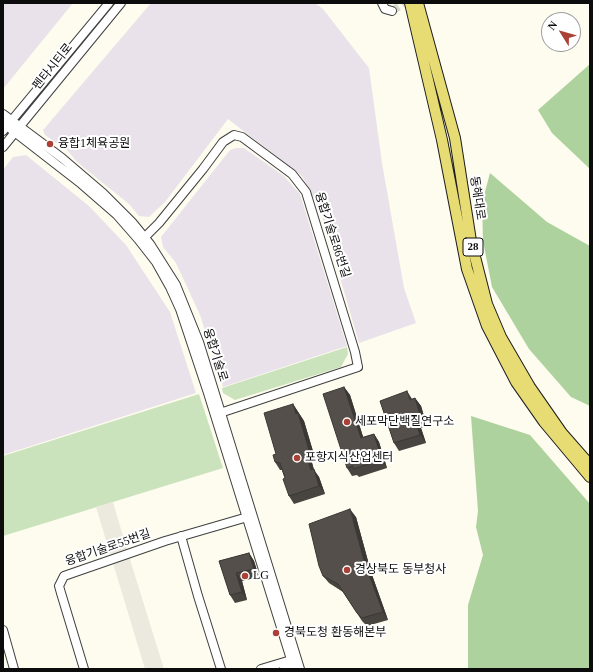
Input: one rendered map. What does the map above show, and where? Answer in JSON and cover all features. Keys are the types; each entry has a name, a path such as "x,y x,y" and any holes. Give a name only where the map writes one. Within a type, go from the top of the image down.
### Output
{"main road":[{"name":"동해대로","path":"414,4 423,20 454,138 471,241 487,304 501,336 530,387 562,433 590,464"},
{"path":"414,4 467,269 486,326 516,382 544,422 590,477"}],"street":[{"name":"펜타시티로","path":"6,125 108,3"},
{"name":"펜타시티로","path":"3,147 121,3"},
{"path":"382,3 385,9 392,11"},
{"name":"융합기술로","path":"3,114 6,125 18,129 103,193 142,239 167,281 180,309 218,413 295,665"},
{"name":"융합기술로86번길","path":"142,239 204,169 223,142 234,135 242,137 292,174 306,192 353,345 358,367 218,413"},
{"name":"융합기술로55번길","path":"84,669 60,592 61,579 64,576 181,536 250,516"},
{"path":"181,536 198,596 222,669"},
{"path":"3,630 14,669"},
{"path":"261,669 295,665"},
{"path":"284,669 295,665"}],"shaded area":[{"path":"3,3 73,3 3,89"},
{"path":"151,3 315,3 323,9 369,68 382,163 404,288 416,323 359,343 321,212 302,176 228,119 165,202 149,217 139,216 129,204 77,162 68,151 45,135 43,130"},
{"path":"244,148 284,176 300,194 347,346 223,387 200,315 176,263 163,247 161,237 230,150"},
{"path":"26,155 89,206 126,245 170,312 196,393 3,455 3,170 13,157"},
{"path":"113,502 164,669 145,669 96,507"}],"green space":[{"path":"590,64 590,169 552,133 538,110"},
{"path":"490,173 547,222 590,246 590,406 571,397 529,349 492,287 483,241 482,203"},
{"path":"347,347 348,354 341,367 235,400 223,393 222,388"},
{"path":"199,394 223,468 3,536 3,456"},
{"path":"471,416 530,435 590,504 590,669 468,669 468,605 483,555 476,527 478,511"}],"building":[{"name":"세포막단백질연구소","path":"344,387 361,438 374,434 382,460 353,469 353,466 347,468 323,394"},
{"path":"407,391 410,400 415,398 421,418 415,420 420,435 394,443 380,401"},
{"name":"포항지식산업센터","path":"293,404 296,414 298,413 309,450 305,451 311,470 314,469 319,486 289,496 283,479 285,478 280,463 275,462 273,455 276,454 264,413"},
{"name":"경상북도 동부청사","path":"350,509 365,564 383,612 362,618 357,613 338,584 323,576 319,566 309,524"},
{"path":"249,553 254,569 236,573 242,592 230,595 219,561"}],"tunnel":[{"path":"392,11 404,3"}],"place":[{"name":"융합1체육공원","path":"50,144"},
{"name":"세포막단백질연구소","path":"347,422"},
{"name":"포항지식산업센터","path":"297,458"},
{"name":"경상북도 동부청사","path":"347,570"},
{"name":"LG","path":"245,576"},
{"name":"경북도청 환동해본부","path":"276,633"}]}
